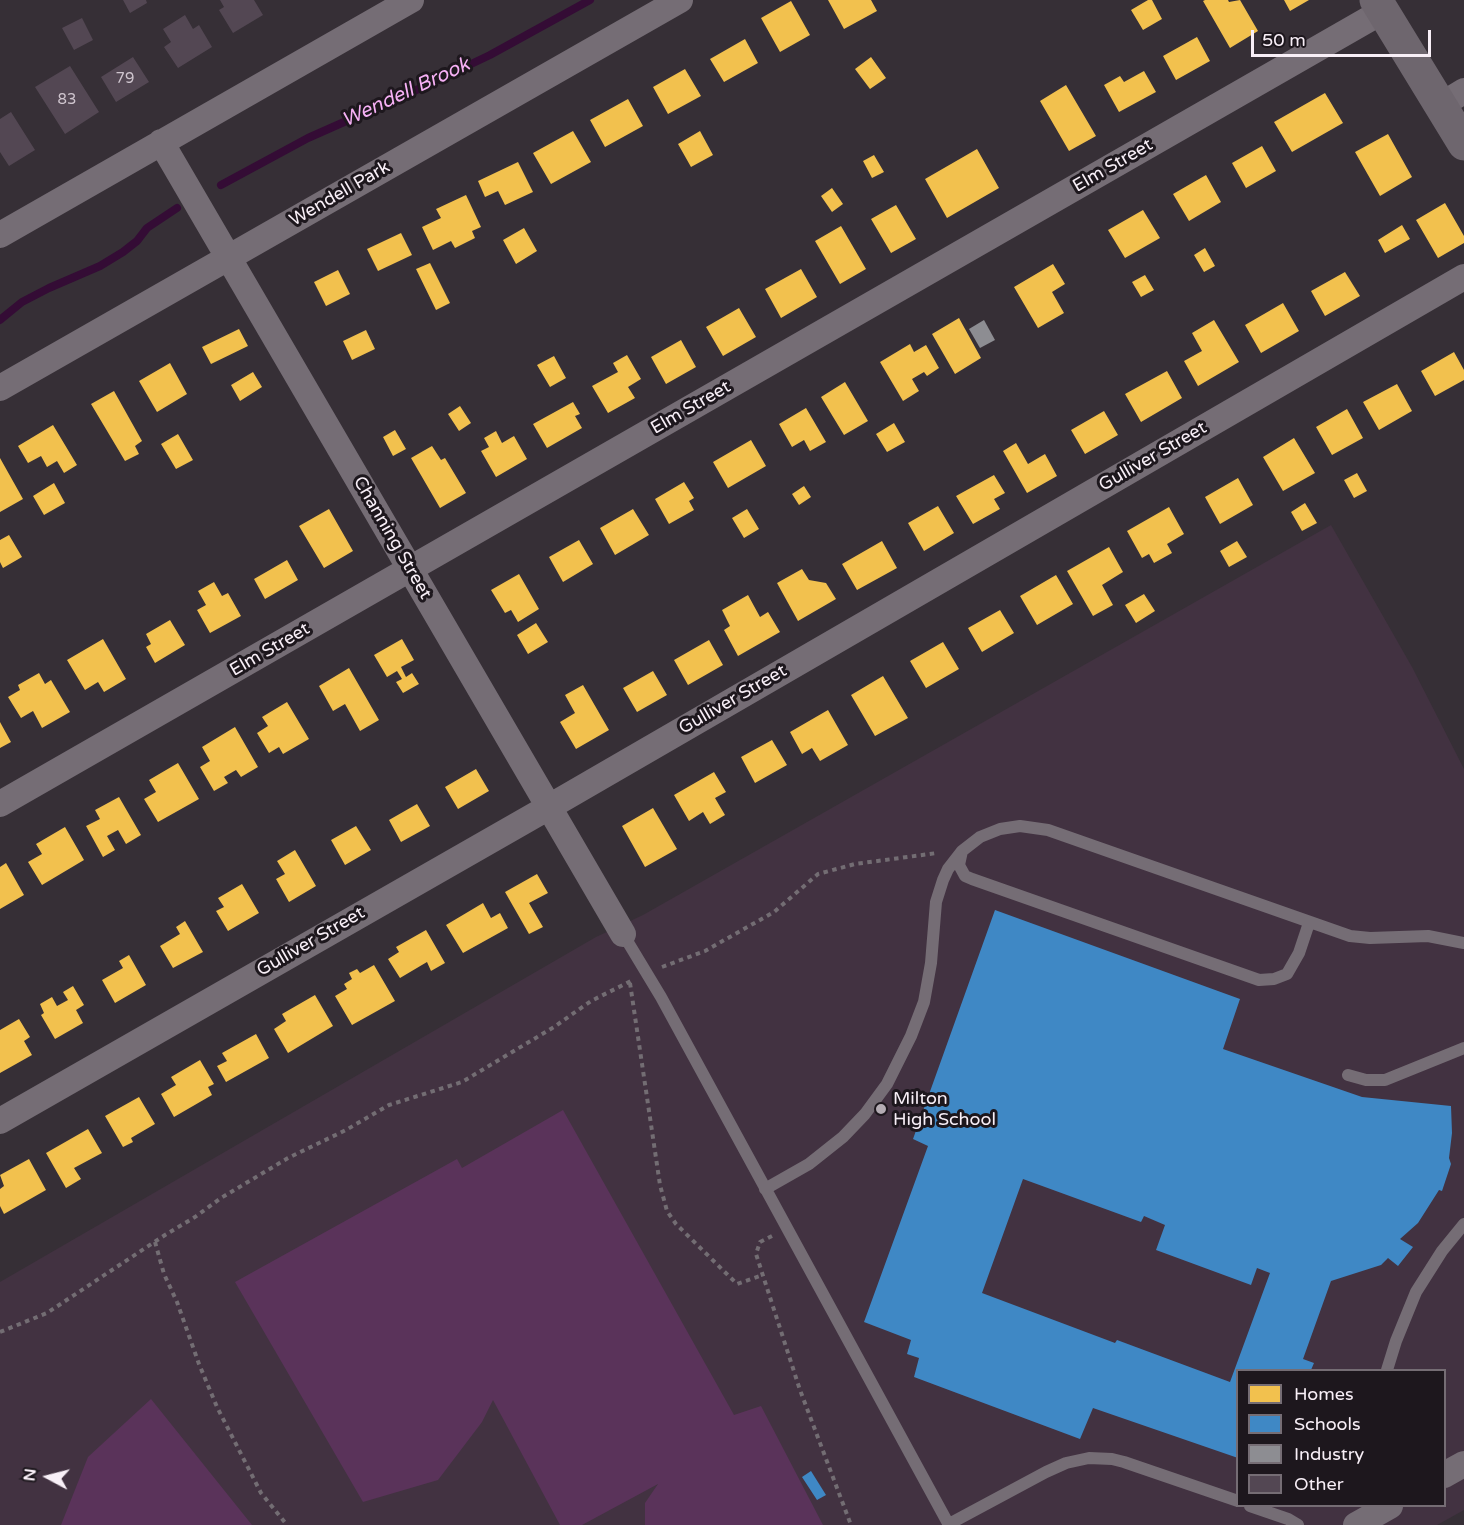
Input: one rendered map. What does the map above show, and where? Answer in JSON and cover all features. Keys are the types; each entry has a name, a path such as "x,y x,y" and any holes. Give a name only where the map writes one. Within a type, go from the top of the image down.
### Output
{"main road":[{"path":"1380,6 1452,98 1464,144"}],"street":[{"path":"0,235 411,0"},
{"name":"Wendell Park","path":"0,388 680,0"},
{"name":"Elm Street","path":"0,804 410,569 1380,6"},
{"name":"Channing Street","path":"161,142 623,934"},
{"name":"Gulliver Street","path":"0,1120 549,807 1464,277"},
{"path":"1446,1474 1464,1464"},
{"path":"1356,1525 1388,1507"}],"lane":[{"path":"765,1190 809,1164 843,1137 865,1114 896,1068 912,1036 924,1002 939,890 948,868 962,851 980,837 1000,829 1020,826 1039,828 1309,923 1360,938 1428,936 1464,943"},
{"path":"962,851 960,865 965,876 1259,980 1266,981 1281,977 1292,968 1309,923"},
{"path":"623,934 949,1525 1046,1472 1066,1463 1089,1458 1106,1458 1124,1462 1236,1500"},
{"path":"1348,1075 1366,1080 1385,1080 1464,1048"},
{"path":"1388,1369 1396,1341 1416,1292 1442,1251 1464,1224"},
{"path":"1253,1507 1288,1519 1298,1525"}],"path":[{"path":"0,1332 47,1313 221,1198 288,1158 346,1130 389,1105 462,1082 554,1027 591,1001 646,973 705,951 745,929 774,912 818,874 855,864 944,852"},
{"path":"630,982 660,1185 668,1211 676,1224 737,1284 763,1275"},
{"path":"786,1228 760,1242 756,1254 800,1390 851,1525"},
{"path":"155,1242 164,1274 217,1407 261,1493 287,1525"}],"shaded area":[{"name":"Milton High School","path":"1331,525 1412,667 1464,769 1464,1510 1437,1525 0,1525 0,1282 596,937 643,915"},
{"path":"563,1110 734,1415 761,1406 823,1525 645,1525 645,1503 658,1484 582,1525 560,1525 493,1400 482,1422 438,1480 363,1502 235,1282 457,1159 462,1168"},
{"path":"151,1399 252,1525 61,1525 88,1457"}],"building: Homes":[{"path":"828,0 871,0 877,11 844,29"},
{"path":"1152,0 1162,19 1143,30 1131,10"},
{"path":"1228,0 1229,2 1240,0 1258,31 1230,48 1203,1"},
{"path":"1284,0 1309,0 1290,11"},
{"path":"791,1 810,35 780,52 761,18"},
{"path":"1197,37 1210,61 1176,80 1163,56"},
{"path":"745,39 758,63 724,82 710,59"},
{"path":"871,57 886,78 870,89 855,69"},
{"path":"685,69 701,96 668,114 653,87"},
{"path":"1144,71 1156,92 1119,112 1104,85 1120,76 1124,82"},
{"path":"1066,85 1096,136 1069,151 1040,101"},
{"path":"1325,93 1343,123 1292,152 1274,122"},
{"path":"628,99 643,126 605,147 590,120"},
{"path":"573,131 591,162 551,184 533,153"},
{"path":"700,131 713,155 691,167 678,144"},
{"path":"1388,134 1412,177 1380,196 1355,152"},
{"path":"1262,146 1276,171 1246,188 1232,163"},
{"path":"977,149 999,188 947,218 925,179"},
{"path":"874,155 884,172 872,178 863,161"},
{"path":"518,162 533,192 505,205 498,191 485,197 478,181"},
{"path":"1206,175 1221,202 1189,221 1173,194"},
{"path":"832,188 843,204 832,212 821,196"},
{"path":"466,195 481,227 472,231 475,238 455,248 451,241 433,250 422,227 441,218 436,209"},
{"path":"1445,203 1464,236 1464,243 1438,258 1416,220"},
{"path":"896,205 916,239 891,253 871,219"},
{"path":"1143,210 1160,238 1125,258 1108,230"},
{"path":"1402,225 1410,239 1385,253 1378,240"},
{"path":"841,226 866,269 840,284 815,241"},
{"path":"524,228 537,251 516,264 503,240"},
{"path":"401,233 412,255 378,271 367,249"},
{"path":"1205,248 1215,266 1204,272 1194,255"},
{"path":"430,263 450,303 436,310 416,269"},
{"path":"1053,264 1065,284 1052,292 1064,313 1038,328 1014,287"},
{"path":"801,269 817,297 781,318 765,289"},
{"path":"338,270 350,294 326,306 314,282"},
{"path":"1345,272 1360,296 1325,316 1311,291"},
{"path":"1145,275 1154,290 1141,297 1132,282"},
{"path":"1283,303 1299,331 1261,353 1245,325"},
{"path":"739,308 756,337 723,356 706,327"},
{"path":"959,318 981,358 955,374 932,334"},
{"path":"1214,320 1239,362 1198,386 1184,361 1202,351 1192,333"},
{"path":"239,329 248,346 211,364 202,347"},
{"path":"366,330 375,349 352,360 343,341"},
{"path":"681,340 696,367 666,384 651,357"},
{"path":"910,344 914,352 926,345 939,368 927,376 924,372 912,379 919,391 903,401 880,362"},
{"path":"1454,352 1464,370 1464,380 1435,396 1421,371"},
{"path":"627,355 641,379 628,387 635,398 608,413 592,386 618,372 613,363"},
{"path":"554,356 566,378 550,387 537,365"},
{"path":"170,363 187,394 157,412 139,381"},
{"path":"1167,371 1182,398 1141,422 1125,394"},
{"path":"253,372 262,387 240,401 231,385"},
{"path":"845,382 868,421 844,435 821,397"},
{"path":"1397,384 1412,411 1379,430 1363,402"},
{"path":"114,391 142,441 135,446 139,454 125,461 91,404"},
{"path":"573,402 580,414 575,416 582,428 547,448 533,424"},
{"path":"460,406 471,423 459,431 448,414"},
{"path":"806,408 826,442 810,451 804,440 792,447 779,424"},
{"path":"1347,409 1363,438 1332,455 1316,427"},
{"path":"1104,411 1118,435 1085,454 1071,430"},
{"path":"894,423 905,442 887,452 876,434"},
{"path":"53,425 77,465 64,473 57,461 47,467 41,456 28,463 18,446"},
{"path":"395,430 406,449 393,456 383,437"},
{"path":"496,431 502,443 514,436 527,459 496,477 481,451 489,447 484,438"},
{"path":"178,434 193,460 176,469 161,444"},
{"path":"1294,438 1315,473 1283,491 1263,457"},
{"path":"751,440 766,466 728,488 713,462"},
{"path":"1016,443 1028,464 1045,454 1057,476 1027,493 1003,451"},
{"path":"432,446 441,460 445,458 466,493 440,508 411,458"},
{"path":"0,458 23,499 0,512"},
{"path":"1357,473 1367,491 1354,498 1344,480"},
{"path":"994,475 1005,493 994,499 1000,509 973,524 956,496"},
{"path":"1238,478 1253,505 1220,524 1205,497"},
{"path":"684,482 694,498 689,501 694,510 669,524 655,499"},
{"path":"54,483 65,503 44,515 33,496"},
{"path":"804,486 811,497 799,505 792,494"},
{"path":"1305,503 1317,523 1302,531 1291,512"},
{"path":"938,506 954,533 924,551 908,523"},
{"path":"1169,507 1184,534 1167,544 1172,553 1154,563 1149,554 1142,558 1127,531"},
{"path":"329,509 353,551 324,568 299,526"},
{"path":"633,509 649,535 615,555 600,528"},
{"path":"747,509 759,529 744,538 732,518"},
{"path":"9,535 22,557 3,568 0,562 0,540"},
{"path":"579,540 593,564 563,582 549,557"},
{"path":"882,541 897,568 857,590 842,564"},
{"path":"1237,541 1247,557 1229,567 1220,551"},
{"path":"1109,547 1123,572 1102,585 1113,605 1093,616 1067,571"},
{"path":"287,560 298,580 265,599 254,579"},
{"path":"802,569 809,580 826,583 836,599 798,621 777,583"},
{"path":"519,574 539,609 518,622 511,610 505,613 491,590"},
{"path":"1056,575 1073,604 1037,625 1020,596"},
{"path":"214,582 222,596 228,593 241,616 210,633 197,610 206,605 198,591"},
{"path":"1144,594 1155,611 1136,623 1125,605"},
{"path":"748,595 760,617 768,612 780,632 738,656 724,630 730,626 722,610"},
{"path":"1000,610 1014,633 982,652 968,628"},
{"path":"170,620 185,645 155,663 146,647 151,644 146,634"},
{"path":"536,623 548,642 528,654 517,635"},
{"path":"103,639 126,679 104,692 98,682 85,690 67,660"},
{"path":"402,639 414,660 401,667 406,677 412,673 419,684 403,693 396,682 402,679 397,671 387,677 374,655"},
{"path":"709,640 723,665 688,685 674,660"},
{"path":"943,642 959,669 926,688 910,661"},
{"path":"349,668 379,720 360,731 345,704 333,711 319,686"},
{"path":"653,671 667,695 637,712 623,688"},
{"path":"39,673 45,684 51,680 70,712 42,728 33,711 21,718 8,697 20,690 18,685"},
{"path":"883,676 908,718 875,736 851,695"},
{"path":"583,685 609,730 576,749 560,722 575,713 565,695"},
{"path":"287,702 309,739 283,754 279,747 269,753 257,733 268,726 262,717"},
{"path":"828,710 848,745 820,761 812,748 802,754 790,732"},
{"path":"0,722 11,742 0,748"},
{"path":"235,727 258,767 241,777 236,770 224,777 228,783 214,791 200,767 210,761 202,747"},
{"path":"772,740 787,765 755,783 741,757"},
{"path":"178,763 199,799 158,822 144,799 156,792 149,780"},
{"path":"476,769 489,791 458,809 445,787"},
{"path":"714,772 726,792 715,798 725,815 710,824 703,812 689,821 674,795"},
{"path":"119,797 141,835 126,844 118,830 107,836 115,850 103,857 86,826 100,819 95,810"},
{"path":"417,804 430,826 401,842 389,820"},
{"path":"653,808 677,849 645,867 622,826"},
{"path":"356,826 371,850 345,865 331,840"},
{"path":"65,827 84,860 42,885 28,862 42,854 36,844"},
{"path":"295,850 316,886 289,902 276,879 285,874 277,861"},
{"path":"6,863 24,895 0,909 0,867"},
{"path":"537,874 548,893 529,903 543,927 529,934 505,892"},
{"path":"242,884 259,913 228,931 216,911 224,907 218,898"},
{"path":"483,903 491,918 500,913 508,928 463,953 446,925"},
{"path":"185,921 203,952 173,968 160,946 180,934 176,927"},
{"path":"426,930 445,963 431,971 427,962 400,978 388,959 399,952 396,947"},
{"path":"129,955 146,985 115,1003 102,980 123,968 119,961"},
{"path":"374,965 395,1001 352,1025 335,996 347,989 344,984 352,979 349,973 357,969 360,973"},
{"path":"73,986 84,1005 76,1010 83,1023 55,1039 41,1015 44,1013 40,1004 52,997 57,1006 68,1000 63,992"},
{"path":"315,995 333,1026 288,1053 274,1029 286,1021 282,1014"},
{"path":"19,1019 30,1037 24,1041 32,1055 0,1073 0,1030"},
{"path":"256,1034 269,1058 226,1082 217,1066 227,1061 222,1053"},
{"path":"200,1060 214,1084 208,1087 212,1095 174,1117 161,1094 176,1085 171,1077"},
{"path":"139,1097 155,1124 131,1138 133,1142 123,1147 105,1116"},
{"path":"88,1129 102,1153 74,1168 81,1179 66,1188 46,1153"},
{"path":"29,1159 46,1190 4,1214 0,1206 0,1189 4,1186 0,1175"}],"building: Schools":[{"path":"995,910 1240,999 1223,1049 1362,1097 1451,1106 1452,1133 1449,1158 1451,1164 1442,1191 1439,1190 1418,1223 1400,1239 1413,1247 1398,1266 1388,1258 1381,1265 1331,1281 1303,1359 1314,1363 1311,1369 1236,1369 1236,1457 1093,1408 1080,1439 914,1377 919,1358 907,1354 911,1340 864,1322 928,1146 913,1139","holes":["1023,1179 1141,1222 1144,1216 1165,1225 1156,1250 1251,1285 1257,1268 1270,1273 1230,1382 1117,1340 1115,1343 982,1293"]},
{"path":"811,1471 826,1495 817,1500 802,1477"}],"building: Industry":[{"path":"984,320 995,340 980,348 969,329"}],"building: Other":[{"path":"123,0 146,0 147,3 130,13"},
{"path":"220,0 254,0 263,15 233,33 219,10 224,7"},
{"path":"185,15 193,29 199,25 212,47 178,68 164,47 171,42 163,29"},
{"path":"82,18 93,40 74,50 62,28"},
{"path":"133,57 149,82 116,102 101,77"},
{"path":"70,66 99,112 65,134 35,87"},
{"path":"11,112 35,150 9,166 0,152 0,119"}],"waterway":[{"name":"Wendell Brook","path":"221,185 308,138 490,55 590,0"},
{"name":"Wendell Brook","path":"0,320 22,302 100,266 123,252 137,241 147,228 177,208"}],"place":[{"name":"Milton High School","path":"881,1109"}]}
